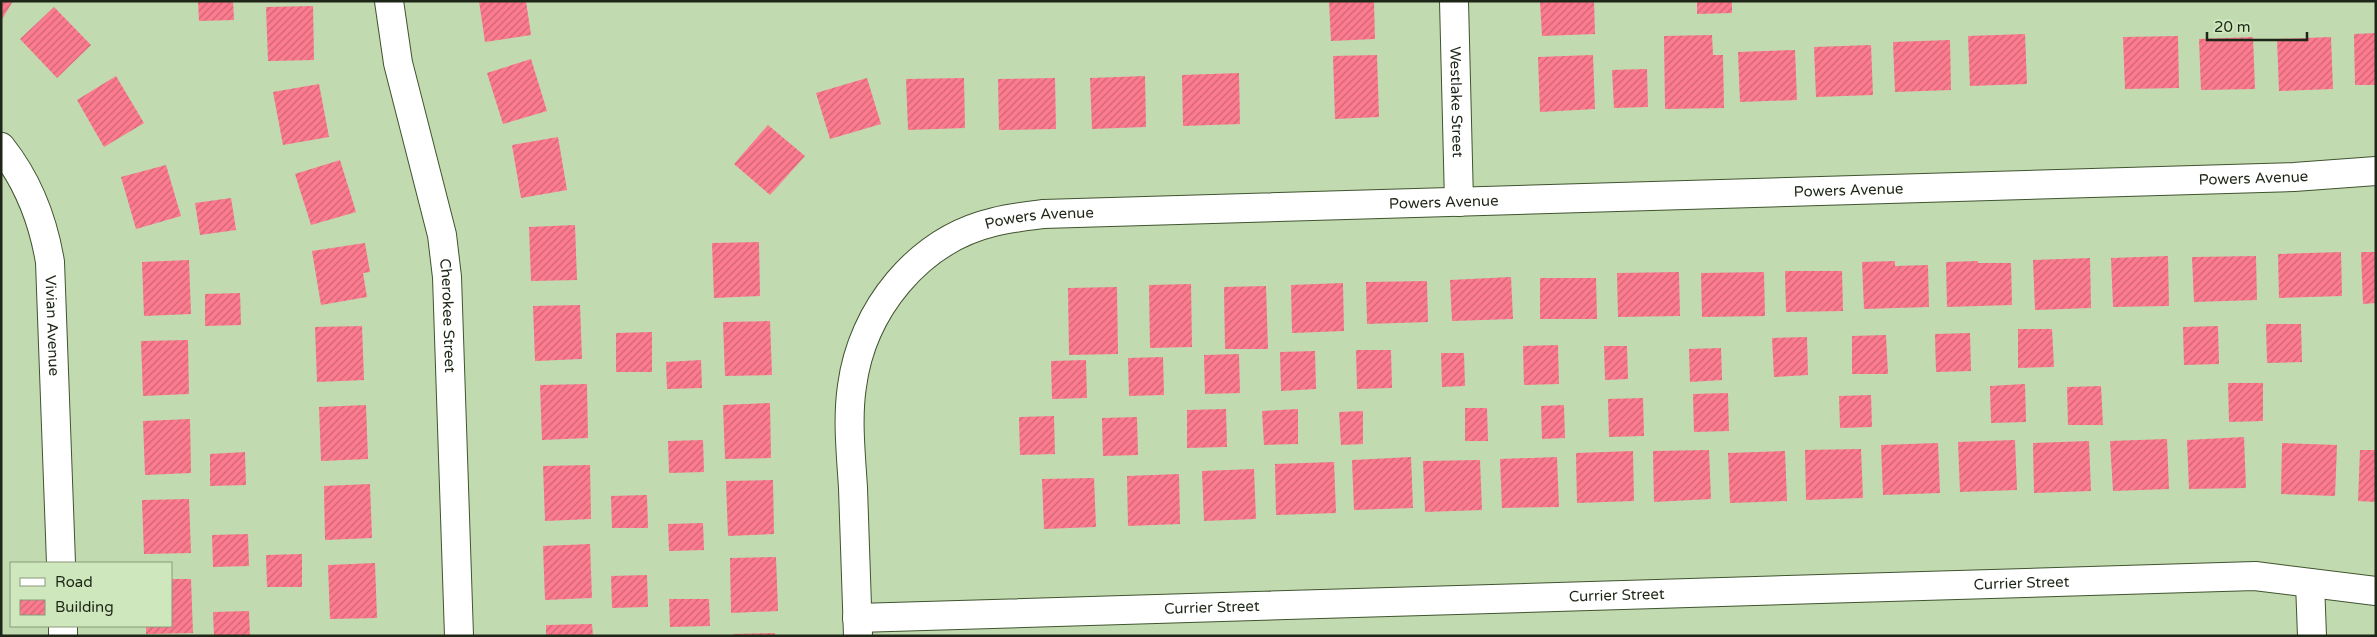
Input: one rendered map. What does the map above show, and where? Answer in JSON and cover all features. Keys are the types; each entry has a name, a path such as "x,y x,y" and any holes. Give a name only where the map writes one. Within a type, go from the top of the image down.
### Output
{"street":[{"name":"Cherokee Street","path":"389,1 398,63 442,235 447,277 459,636"},
{"name":"Westlake Street","path":"1454,1 1459,202"},
{"name":"Vivian Avenue","path":"1,148 18,168 39,216 50,262 61,562"},
{"name":"Powers Avenue","path":"857,627 851,388 868,329 883,301 906,273 927,254 954,237 993,222 1043,214 2294,177 2376,171"},
{"name":"Currier Street","path":"857,627 2256,576 2376,591"},
{"path":"2310,583 2312,636"}],"building":[{"path":"1,1 13,1 1,21"},
{"path":"198,1 233,1 234,20 199,21"},
{"path":"479,1 526,1 531,35 485,42"},
{"path":"1329,1 1374,1 1375,39 1331,41"},
{"path":"1540,1 1594,1 1595,34 1542,36"},
{"path":"1697,1 1732,1 1732,13 1697,14"},
{"path":"313,6 314,60 268,61 266,7"},
{"path":"54,7 91,45 57,78 20,39"},
{"path":"2376,33 2376,85 2355,85 2354,34"},
{"path":"2025,34 2027,84 1970,86 1968,36"},
{"path":"1712,35 1713,55 1723,55 1724,108 1665,109 1664,36"},
{"path":"2178,36 2179,88 2125,89 2123,37"},
{"path":"2253,37 2255,89 2201,90 2199,39"},
{"path":"2331,37 2333,89 2279,91 2277,39"},
{"path":"1950,40 1951,90 1895,92 1893,42"},
{"path":"1871,45 1873,95 1816,97 1814,47"},
{"path":"1795,50 1797,100 1740,102 1738,52"},
{"path":"1377,55 1379,117 1335,119 1333,56"},
{"path":"1593,55 1595,109 1540,112 1538,57"},
{"path":"531,59 547,111 503,124 487,73"},
{"path":"1647,69 1648,107 1614,108 1612,70"},
{"path":"1239,73 1240,124 1183,126 1182,75"},
{"path":"116,76 144,123 104,147 77,100"},
{"path":"1145,76 1146,127 1092,129 1090,78"},
{"path":"867,78 881,124 830,139 816,93"},
{"path":"964,78 965,128 908,130 906,79"},
{"path":"1055,78 1056,129 999,130 998,79"},
{"path":"319,84 329,137 283,145 273,92"},
{"path":"768,125 805,156 770,195 734,164"},
{"path":"558,137 567,190 521,198 512,145"},
{"path":"340,160 356,212 311,225 295,174"},
{"path":"166,165 181,216 136,229 121,177"},
{"path":"231,198 236,230 200,235 195,203"},
{"path":"575,225 577,280 531,281 529,227"},
{"path":"759,242 760,296 714,298 712,243"},
{"path":"365,243 370,272 363,273 367,297 321,305 312,251"},
{"path":"2341,252 2342,296 2279,298 2278,254"},
{"path":"2361,252 2376,252 2376,303 2363,304"},
{"path":"2168,256 2169,306 2113,307 2111,258"},
{"path":"2256,256 2257,300 2194,302 2192,257"},
{"path":"2090,258 2091,308 2035,310 2033,260"},
{"path":"189,260 191,314 144,316 142,262"},
{"path":"1895,261 1895,266 1928,265 1929,307 1864,309 1862,262"},
{"path":"1978,261 1978,263 2011,263 2012,305 1947,307 1946,262"},
{"path":"1785,271 1842,271 1843,311 1786,312"},
{"path":"1679,272 1680,316 1618,317 1617,273"},
{"path":"1764,272 1765,316 1702,317 1701,273"},
{"path":"1511,277 1513,319 1452,321 1450,280"},
{"path":"1540,278 1596,278 1597,319 1540,319"},
{"path":"1427,281 1428,322 1367,324 1366,282"},
{"path":"1343,283 1344,331 1292,333 1291,285"},
{"path":"1191,284 1192,347 1150,348 1149,285"},
{"path":"1266,286 1268,349 1225,349 1224,287"},
{"path":"1117,287 1118,354 1069,355 1068,288"},
{"path":"240,293 241,325 205,326 205,294"},
{"path":"580,305 582,359 535,361 533,306"},
{"path":"770,321 772,375 725,376 723,322"},
{"path":"2266,324 2301,324 2302,362 2267,363"},
{"path":"362,326 364,380 317,382 315,327"},
{"path":"2218,326 2219,364 2184,365 2183,327"},
{"path":"2018,329 2052,329 2054,367 2018,368"},
{"path":"652,332 652,372 616,372 616,333"},
{"path":"1970,333 1971,371 1936,372 1935,334"},
{"path":"1886,335 1888,374 1852,374 1852,336"},
{"path":"1807,337 1808,375 1774,377 1772,338"},
{"path":"188,340 189,394 143,396 141,341"},
{"path":"1558,345 1559,384 1524,385 1523,346"},
{"path":"1604,346 1627,346 1628,379 1605,380"},
{"path":"1721,348 1722,380 1690,382 1689,349"},
{"path":"1356,350 1391,350 1392,388 1357,389"},
{"path":"1315,351 1316,389 1281,391 1280,352"},
{"path":"1441,353 1464,353 1465,386 1442,387"},
{"path":"1239,354 1240,393 1205,394 1204,355"},
{"path":"1163,357 1164,395 1129,396 1128,358"},
{"path":"701,360 702,388 667,389 666,362"},
{"path":"1086,360 1087,398 1052,399 1051,361"},
{"path":"2228,383 2263,383 2263,421 2229,422"},
{"path":"587,384 588,438 542,440 540,385"},
{"path":"2025,384 2026,422 1991,423 1990,386"},
{"path":"2101,386 2103,425 2068,425 2067,387"},
{"path":"1728,393 1729,431 1694,432 1693,394"},
{"path":"1871,395 1872,427 1840,428 1839,396"},
{"path":"1643,398 1644,436 1609,437 1608,399"},
{"path":"770,403 771,458 725,459 723,405"},
{"path":"366,405 368,459 321,461 319,407"},
{"path":"1564,405 1565,438 1542,439 1541,406"},
{"path":"1465,408 1487,408 1488,441 1465,441"},
{"path":"1226,409 1227,447 1187,448 1187,410"},
{"path":"1298,409 1298,444 1264,445 1262,411"},
{"path":"1363,411 1363,444 1341,445 1339,412"},
{"path":"1054,416 1055,454 1020,455 1019,417"},
{"path":"1137,417 1138,455 1103,456 1102,418"},
{"path":"190,419 191,473 145,475 143,421"},
{"path":"2244,437 2246,488 2189,489 2187,440"},
{"path":"2167,439 2169,489 2113,491 2110,441"},
{"path":"703,440 704,472 669,473 668,441"},
{"path":"2015,440 2017,490 1960,492 1958,442"},
{"path":"2089,441 2091,491 2034,493 2033,443"},
{"path":"1938,443 1940,493 1883,495 1881,445"},
{"path":"2282,443 2337,445 2335,496 2281,494"},
{"path":"1861,449 1863,498 1806,500 1805,450"},
{"path":"1709,450 1711,499 1654,502 1653,451"},
{"path":"2360,450 2376,450 2376,502 2358,501"},
{"path":"1633,451 1634,501 1577,503 1576,453"},
{"path":"1785,451 1787,501 1730,503 1728,453"},
{"path":"245,452 246,485 210,486 210,454"},
{"path":"1411,457 1413,508 1354,510 1352,460"},
{"path":"1557,457 1559,507 1502,508 1500,459"},
{"path":"1480,460 1482,510 1425,512 1423,461"},
{"path":"1334,462 1336,513 1276,515 1275,464"},
{"path":"590,465 591,519 545,521 543,466"},
{"path":"1254,469 1256,519 1204,521 1202,471"},
{"path":"1179,474 1180,524 1128,526 1127,476"},
{"path":"1094,478 1096,527 1044,529 1042,479"},
{"path":"773,480 774,534 728,536 726,481"},
{"path":"370,484 372,538 325,540 324,486"},
{"path":"647,495 648,528 612,528 611,496"},
{"path":"189,499 191,553 144,554 142,500"},
{"path":"703,523 704,550 669,551 668,524"},
{"path":"248,534 249,566 213,567 212,535"},
{"path":"590,544 592,598 545,600 543,546"},
{"path":"302,554 302,587 267,587 266,555"},
{"path":"776,557 778,611 731,613 730,558"},
{"path":"375,563 377,618 330,619 328,565"},
{"path":"647,575 648,607 612,608 611,576"},
{"path":"172,579 191,579 193,633 146,634 146,627 172,627"},
{"path":"669,599 709,599 710,626 670,627"},
{"path":"249,611 250,636 214,636 213,612"},
{"path":"592,624 593,636 546,636 546,625"},
{"path":"775,633 775,636 733,636 733,634"}]}
